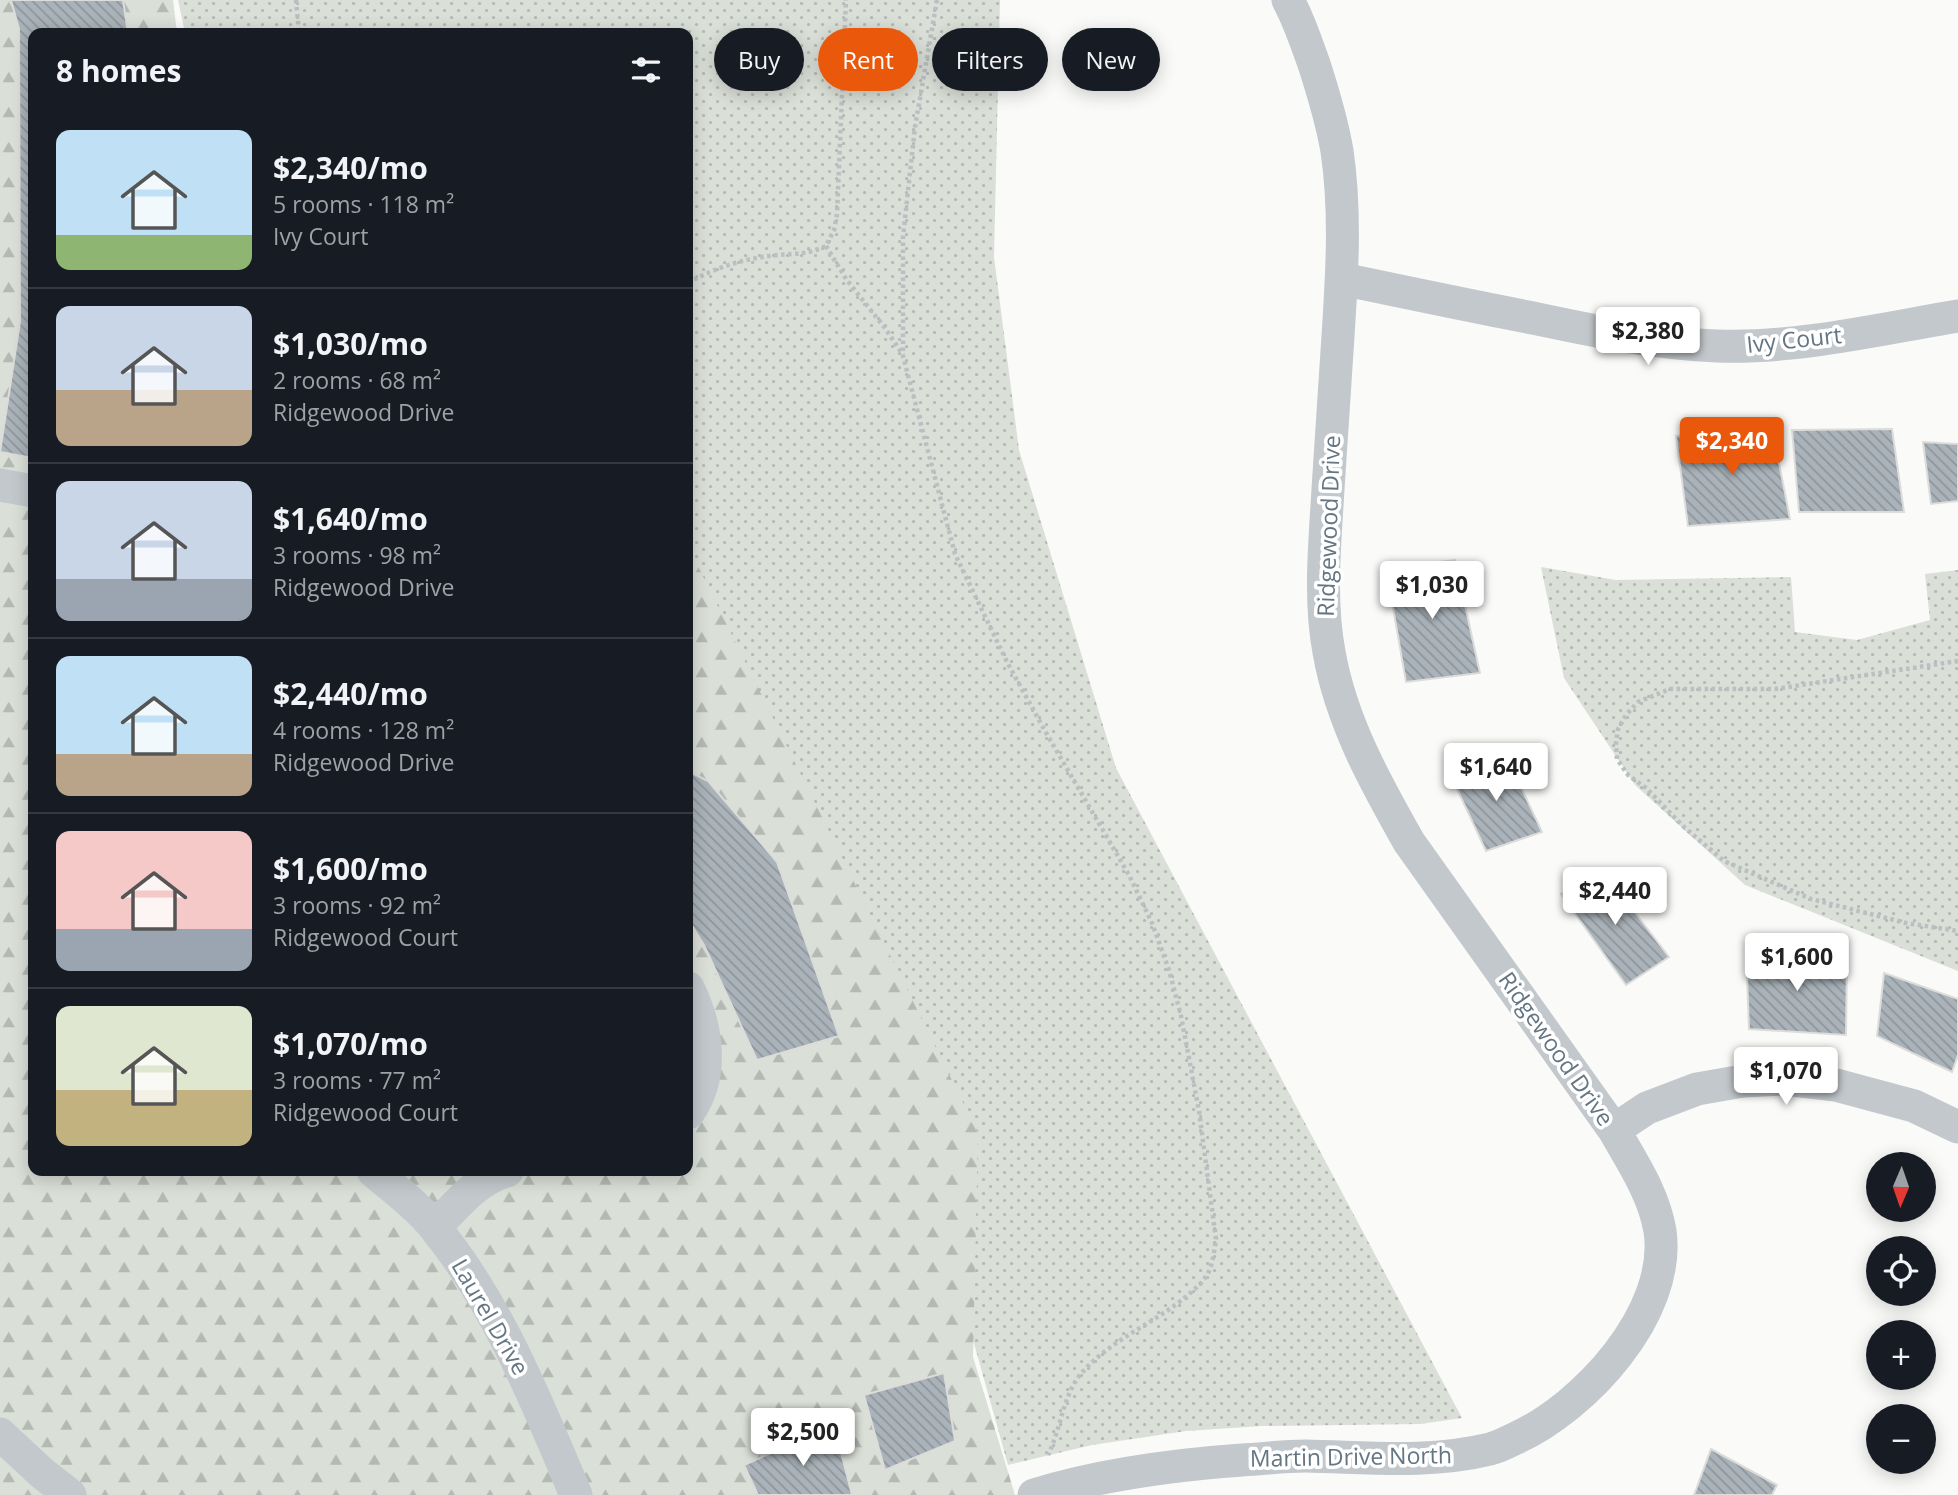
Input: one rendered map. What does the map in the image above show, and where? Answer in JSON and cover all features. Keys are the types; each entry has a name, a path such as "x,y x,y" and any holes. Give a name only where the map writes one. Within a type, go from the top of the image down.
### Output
{"street":[{"name":"Ridgewood Drive","path":"1294,2 1324,95 1336,149 1343,215 1342,279 1323,610 1329,653 1340,697 1359,749 1409,842 1614,1130 1637,1170 1652,1202 1660,1232 1660,1261"},
{"name":"Ivy Court","path":"1342,279 1654,341 1717,346 1772,345 1958,316"},
{"path":"0,485 28,490"},
{"path":"693,1002 702,1026 706,1055 704,1078 693,1106"},
{"path":"1614,1130 1647,1108 1697,1089 1743,1081 1784,1079 1836,1085 1914,1106 1958,1127"},
{"name":"Laurel Drive","path":"379,1176 435,1227 471,1278 501,1327 525,1375 576,1495"},
{"path":"435,1227 472,1190 494,1176"},
{"name":"Martin Drive North","path":"1040,1493 1105,1476 1212,1462 1304,1456 1348,1459 1452,1457 1493,1449 1529,1433 1566,1408 1602,1374 1631,1335 1647,1306 1660,1261"},
{"path":"0,1434 70,1495"}],"path":[{"path":"296,0 299,28"},
{"path":"693,281 725,265 779,255 804,254 826,246 834,230 837,214 846,0"},
{"path":"937,0 915,127 903,237 903,356 955,554 1007,662 1129,875 1152,923 1169,970 1181,1016 1199,1111 1216,1239 1214,1257 1207,1275 1179,1303 1113,1345 1079,1377 1068,1398 1055,1439 1040,1469 1040,1493"},
{"path":"826,246 846,279 885,328 903,356"},
{"path":"1958,661 1775,689 1670,689 1638,702 1618,729 1616,743 1617,759 1628,775 1646,788 1693,835 1724,860 1811,899 1906,923 1958,931"}],"green space":[{"path":"0,0 173,0 176,28 28,28 28,1176 693,1176 693,556 978,1133 973,1357 1015,1495 0,1495"},
{"path":"178,0 1000,0 999,28 932,28 932,91 998,91 994,257 1019,450 1116,768 1462,1418 1420,1424 1262,1426 1186,1431 1092,1445 1008,1465 895,1061 693,738 693,28 184,28"},
{"path":"1541,567 1616,580 1791,577 1795,632 1857,640 1930,620 1925,574 1958,570 1958,971 1745,885 1635,785 1564,678"}],"building":[{"path":"11,0 123,0 127,28 28,28 28,457 0,452 20,322 19,29"},
{"path":"1772,427 1790,519 1688,526 1676,436"},
{"path":"1892,429 1904,512 1799,512 1792,430"},
{"path":"1923,442 1958,444 1958,501 1931,504"},
{"path":"1455,560 1480,673 1406,682 1386,568"},
{"path":"1506,755 1542,832 1486,851 1451,776"},
{"path":"693,774 708,781 777,862 839,1036 757,1060 704,945 693,927"},
{"path":"1601,868 1669,957 1626,985 1561,894"},
{"path":"1746,951 1847,960 1846,1035 1749,1029"},
{"path":"1884,973 1958,999 1958,1055 1952,1072 1877,1036"},
{"path":"944,1373 955,1441 885,1470 864,1395"},
{"path":"834,1425 852,1495 758,1495 744,1465"},
{"path":"1711,1449 1777,1485 1772,1495 1694,1495"}]}
